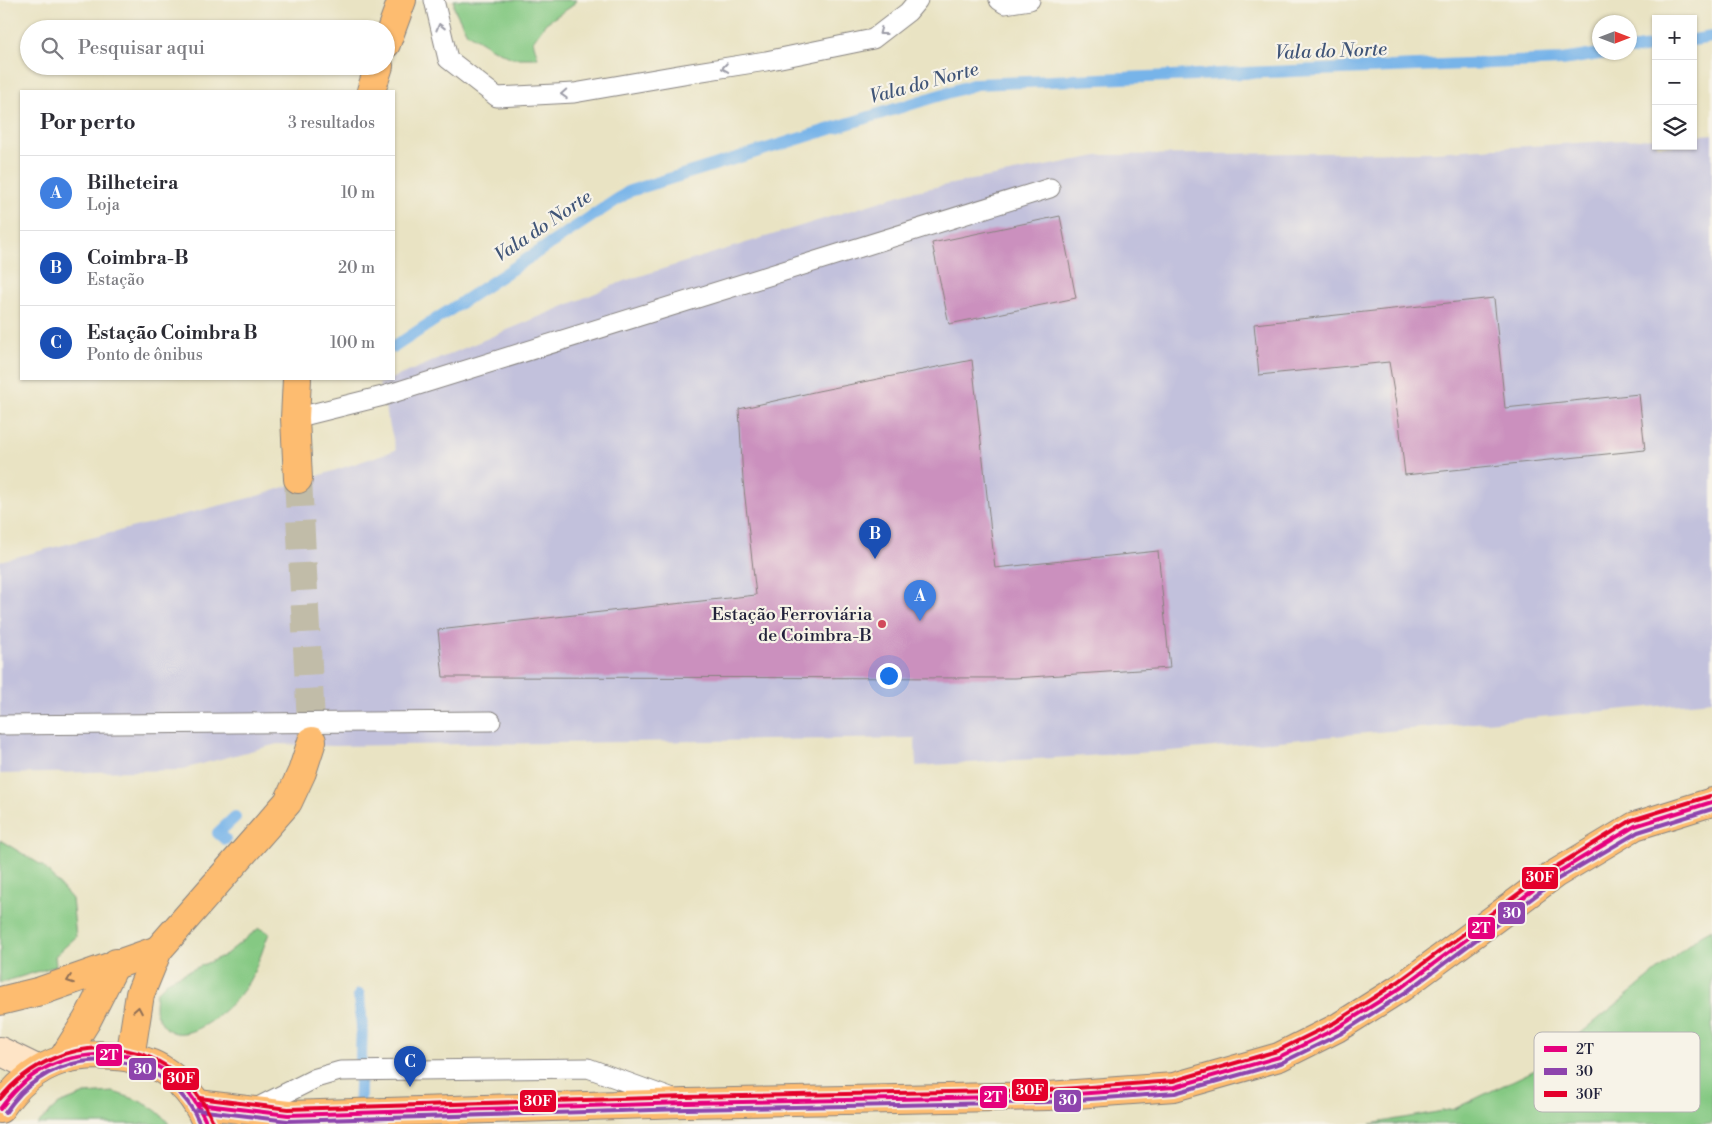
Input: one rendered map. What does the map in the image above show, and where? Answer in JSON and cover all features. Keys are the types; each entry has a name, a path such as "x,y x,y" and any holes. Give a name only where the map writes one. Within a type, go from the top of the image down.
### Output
{"main road":[{"path":"388,0 388,20"},
{"path":"395,20 402,0"},
{"path":"371,90 376,75"},
{"path":"296,380 295,418 298,479"},
{"path":"130,1058 140,994 158,950 288,802 302,772 312,741"},
{"path":"0,1051 51,1065 96,1054 130,1058 159,1068 183,1086 202,1114 271,1116 686,1103 1048,1096 1174,1087 1279,1057 1338,1028 1402,987 1555,874 1635,826 1712,802"},
{"path":"0,1001 41,991 158,950"},
{"path":"0,1109 12,1092 51,1065 86,1020 116,964"}],"lane":[{"path":"434,0 448,59 498,97 574,93 766,61 873,39 908,12 918,0"},
{"path":"999,0 1005,4 1030,0"},
{"path":"295,418 383,396 1050,188"},
{"path":"0,724 491,721"},
{"path":"271,1116 316,1078 340,1071 588,1068 686,1103"}],"shaded area":[{"path":"1712,134 1712,701 1171,751 916,766 915,738 333,746 277,744 179,770 0,774 0,561 261,495 396,450 379,384 389,380 395,380 395,377 624,281 910,192 1103,155 1435,152 1652,138 1652,150 1697,150 1697,136"}],"green space":[{"path":"454,0 576,0 572,6 546,23 533,41 538,58 512,58 467,33 454,8"},
{"path":"0,840 43,866 72,899 76,937 55,956 56,966 0,983"},
{"path":"259,928 269,933 253,974 239,996 224,1011 202,1026 180,1033 170,1031 156,1013 156,993 169,980 225,955"},
{"path":"1712,929 1712,1124 1370,1124 1454,1109 1534,1070 1534,1112 1700,1112 1700,1032 1582,1032 1701,935"},
{"path":"113,1092 151,1107 164,1117 169,1124 37,1124 59,1104 85,1094"}],"building":[{"path":"1060,216 1076,298 949,324 932,243"},
{"path":"1494,298 1505,408 1639,394 1645,450 1405,475 1389,362 1259,375 1254,324"},
{"path":"972,360 995,568 1158,551 1170,668 1014,678 443,677 438,630 756,595 743,480 739,409"}],"waterway":[{"name":"Vala do Norte","path":"1697,39 1712,37"},
{"name":"Vala do Norte","path":"1637,49 1652,47"},
{"name":"Vala do Norte","path":"395,346 630,191 976,84 1562,60 1592,55"},
{"path":"225,839 218,833 235,817"},
{"path":"359,995 362,1026 359,1117"}],"tunnel":[{"path":"298,479 312,741"}],"transit line":[{"name":"30F","path":"199,1098 288,1109 686,1097 1048,1090 1173,1081 1277,1051 1334,1023 1398,982 1552,869 1632,820 1710,796"},
{"name":"2T","path":"198,1104 288,1115 686,1103 1048,1096 1174,1087 1279,1057 1337,1028 1402,987 1555,874 1635,826 1712,802"},
{"name":"30","path":"197,1110 288,1121 686,1109 1048,1102 1175,1093 1281,1063 1340,1034 1406,992 1558,879 1638,832 1712,809"},
{"name":"30F","path":"0,1099 24,1075 53,1059 83,1050 114,1049 144,1055 172,1070 195,1092 213,1122"},
{"name":"2T","path":"0,1109 25,1081 49,1066 64,1060 81,1057 115,1055 147,1062 170,1074 189,1093 207,1124"},
{"name":"30","path":"5,1113 28,1087 59,1068 82,1062 106,1060 129,1064 151,1072 171,1085 188,1102 200,1124"}],"place":[{"name":"Coimbra-B","path":"875,559"},
{"name":"Bilheteira","path":"920,621"},
{"name":"Estação Ferroviária de Coimbra-B","path":"882,624"},
{"name":"Estação Coimbra B","path":"410,1087"}]}
